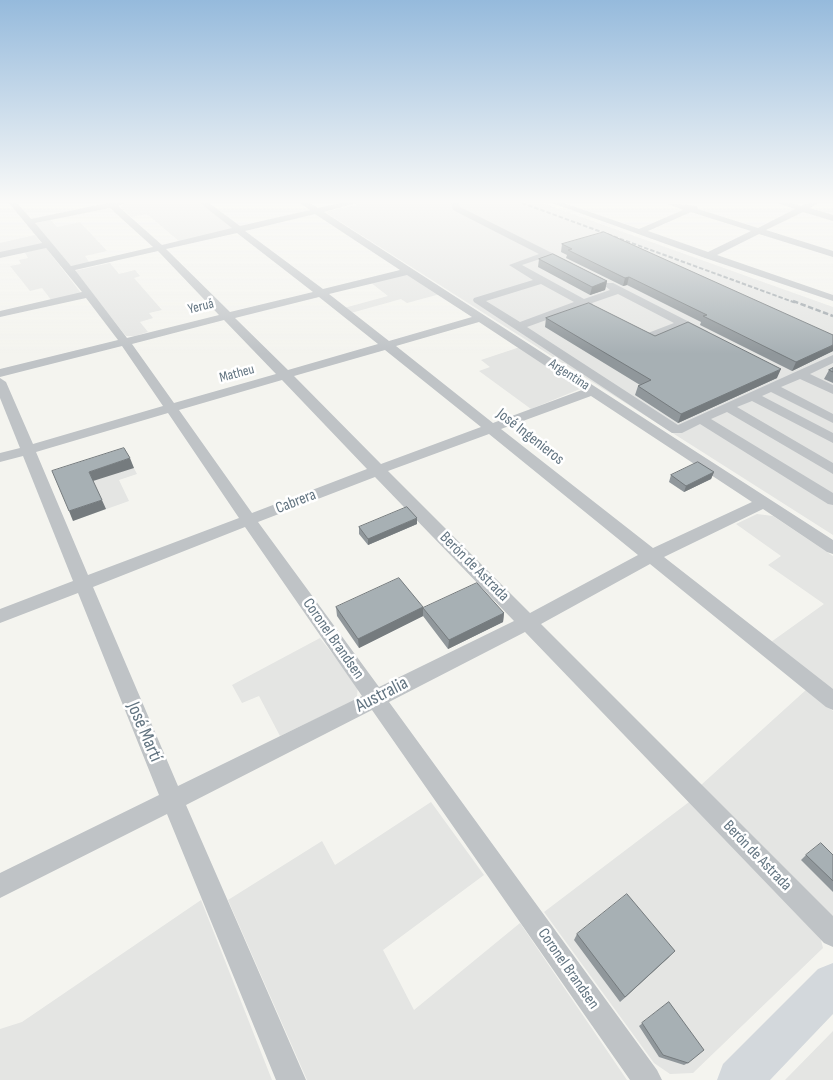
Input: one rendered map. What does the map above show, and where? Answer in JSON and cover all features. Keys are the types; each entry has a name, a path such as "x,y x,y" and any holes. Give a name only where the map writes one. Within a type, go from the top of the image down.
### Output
{"highway":[{"path":"739,1080 833,984"}],"street":[{"name":"Coronel Brandsen","path":"56,253 70,269 124,341 249,521 648,1080"},
{"path":"70,269 137,253"},
{"name":"Berón de Astrada","path":"165,253 833,934"},
{"name":"José Ingenieros","path":"271,253 490,429 653,555 833,701"},
{"name":"Argentina","path":"382,253 833,548"},
{"path":"701,253 833,298"},
{"path":"708,256 713,253"},
{"path":"579,270 547,254 514,265 600,312"},
{"name":"Yeruá","path":"0,373 409,271"},
{"path":"542,280 478,300 677,430 833,359"},
{"path":"603,282 717,340"},
{"path":"519,326 619,290"},
{"path":"0,314 88,294"},
{"name":"Matheu","path":"0,458 481,318"},
{"path":"623,324 647,337 683,323"},
{"path":"775,370 833,390"},
{"name":"José Martí","path":"0,382 29,449 82,584 291,1080"},
{"path":"771,387 833,419"},
{"name":"Cabrera","path":"0,616 378,470 592,391"},
{"path":"753,396 833,439"},
{"path":"727,407 833,469"},
{"path":"701,419 833,500"},
{"name":"Australia","path":"0,886 529,622 653,555 763,503"}],"shaded area":[{"path":"25,253 50,253 81,293 52,301 42,288 30,291 10,266 21,264 19,260 28,258"},
{"path":"60,253 96,253 85,256 90,263 71,266"},
{"path":"390,253 683,253 833,307 833,535"},
{"path":"110,263 119,274 135,270 140,276 134,278 162,310 149,313 153,318 140,322 148,332 135,336 126,336 74,271"},
{"path":"408,274 440,294 407,303 401,299 351,313 344,308 388,296 370,282"},
{"path":"520,347 580,389 531,409 479,371 490,367 481,360"},
{"path":"128,457 137,474 119,480 129,501 73,521 57,481"},
{"path":"757,514 773,516 833,556 833,691 771,642 824,604 768,565 781,556 736,524"},
{"path":"320,638 358,686 357,696 355,700 280,736 259,696 242,703 232,685"},
{"path":"807,689 833,711 833,917 701,785"},
{"path":"693,799 821,940 823,948 693,1073 670,1074 654,1063 544,912"},
{"path":"431,802 484,875 383,950 414,1010 520,923 627,1080 307,1080 228,900 322,841 335,865"},
{"path":"201,900 272,1080 0,1080 0,1029 22,1022"},
{"path":"833,1031 833,1080 785,1080"}],"building":[{"path":"575,253 652,253 833,335 833,345 796,362 703,316 707,315 629,277 625,278"},
{"path":"553,254 607,281 592,287 539,259"},
{"path":"589,303 655,336 688,322 781,369 681,414 638,386 651,380 546,318"},
{"path":"124,448 130,458 89,472 102,500 69,511 52,471"},
{"path":"698,462 714,472 686,486 671,475"},
{"path":"407,507 417,518 368,539 359,527"},
{"path":"399,578 423,607 358,639 336,607"},
{"path":"477,583 504,613 449,640 423,608"},
{"path":"821,843 833,855 833,881 806,855"},
{"path":"627,894 675,951 625,997 577,934"},
{"path":"669,1002 704,1050 688,1063 663,1055 642,1023"}],"railway":[{"path":"660,253 796,303"},
{"path":"793,301 833,316"}]}
